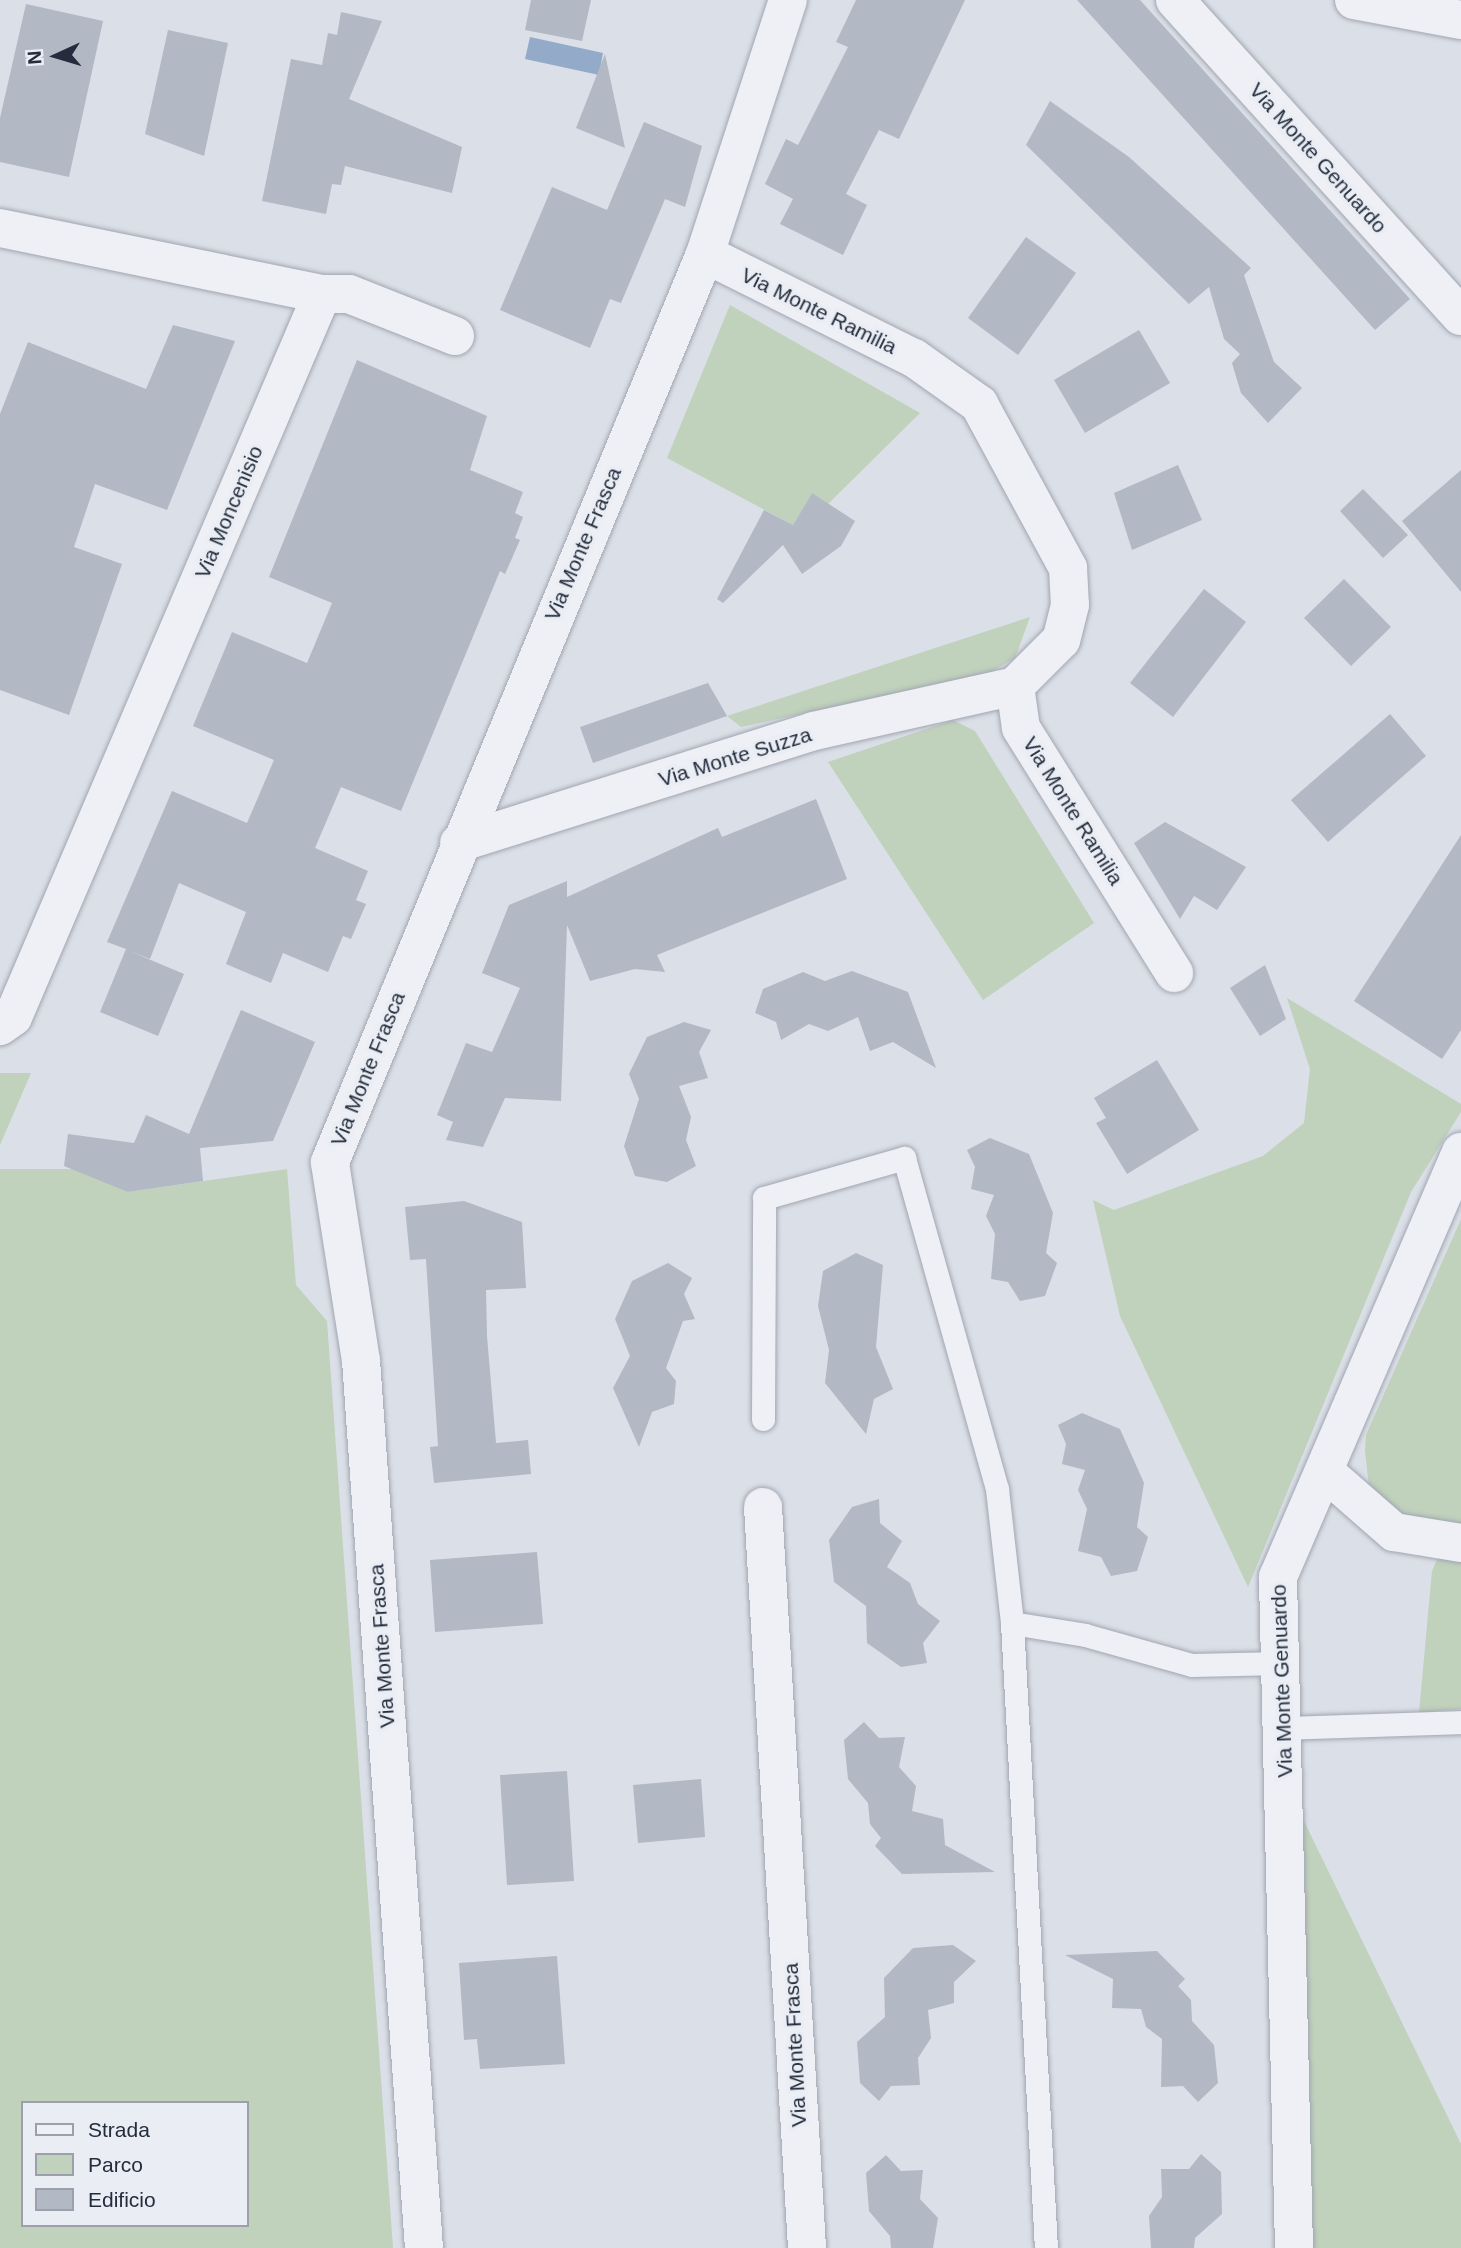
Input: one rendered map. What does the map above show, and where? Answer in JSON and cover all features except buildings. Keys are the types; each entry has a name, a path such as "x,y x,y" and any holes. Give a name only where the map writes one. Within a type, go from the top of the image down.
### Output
{"street":[{"name":"Via Monte Frasca","path":"424,2248 361,1361 330,1162 458,843 705,254 788,0"},
{"name":"Via Monte Genuardo","path":"1175,0 1461,316"},
{"path":"1354,0 1461,20"},
{"path":"0,228 322,294 349,295 455,336"},
{"name":"Via Monte Ramilia","path":"705,254 914,358 979,404 1068,568 1070,605 1061,640 1015,686 1021,727 1174,973"},
{"name":"Via Moncenisio","path":"0,1026 13,1017 322,294"},
{"name":"Via Monte Suzza","path":"458,843 814,731 1015,686"},
{"name":"Via Monte Genuardo","path":"1294,2248 1278,1577 1457,1166"},
{"path":"1324,1471 1394,1532 1461,1543"},
{"name":"Via Monte Frasca","path":"763,1507 807,2248"}],"lane":[{"path":"763,1419 764,1198 904,1158 997,1489 1012,1623 1046,2248"},
{"path":"1012,1623 1085,1635 1192,1665 1281,1663"},
{"path":"1283,1728 1461,1721"}],"green space":[{"path":"730,305 920,413 828,504 812,493 793,525 667,458"},
{"path":"1030,617 1015,658 991,672 741,727 727,716"},
{"path":"953,720 975,731 1094,923 983,1000 828,762"},
{"path":"1287,998 1461,1104 1461,1112 1411,1192 1248,1587 1120,1316 1093,1200 1114,1210 1263,1156 1304,1123 1310,1069"},
{"path":"0,1073 31,1073 0,1145"},
{"path":"0,1169 118,1169 128,1192 287,1169 296,1285 327,1321 393,2248 0,2248"},
{"path":"1461,1219 1461,1529 1400,1516 1369,1487 1365,1451 1366,1435"},
{"path":"1441,1551 1461,1551 1461,1709 1419,1713 1432,1571"},
{"path":"1302,1817 1461,2144 1461,2248 1308,2248"}],"water":[{"path":"530,37 603,53 599,75 525,59"}]}
